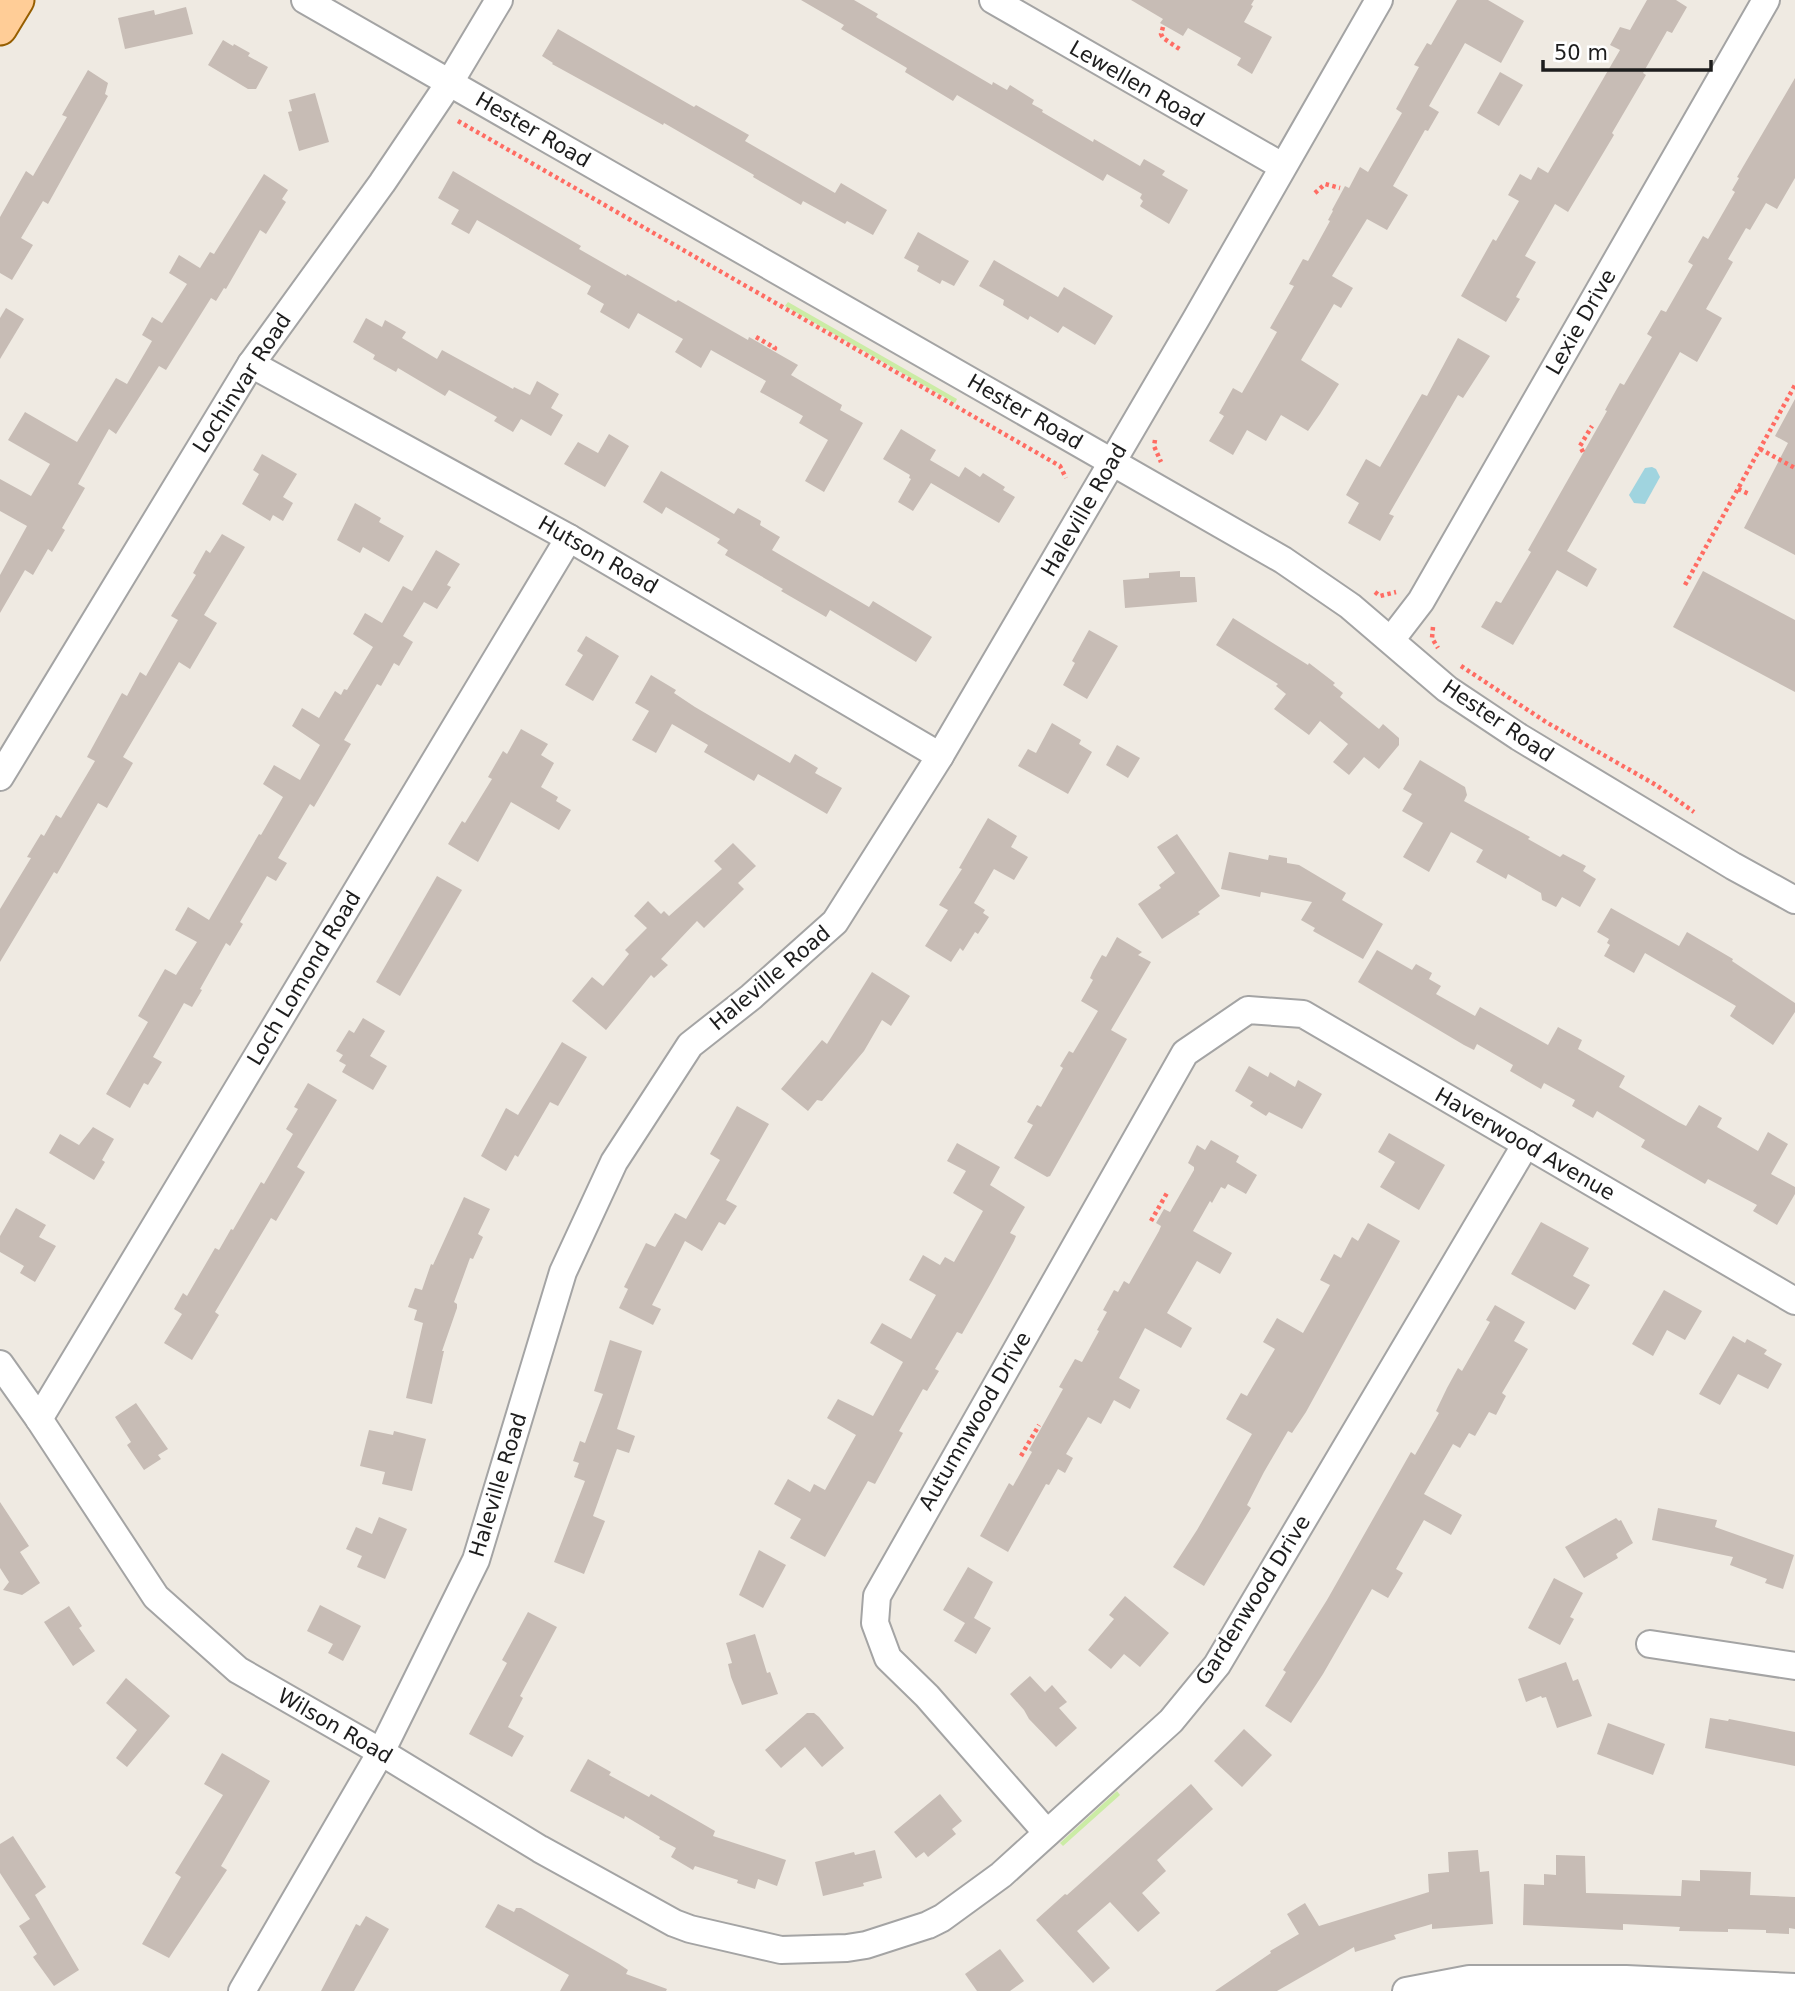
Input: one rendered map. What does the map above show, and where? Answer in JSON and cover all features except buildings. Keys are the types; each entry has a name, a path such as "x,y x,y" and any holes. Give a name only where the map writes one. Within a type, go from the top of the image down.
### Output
{"main road":[{"path":"0,28 17,0"}],"street":[{"name":"Hester Road","path":"304,0 1308,576 1391,639 1447,689 1519,737 1733,866 1795,900"},
{"name":"Lochinvar Road","path":"0,777 250,364 382,183 450,82 499,0"},
{"name":"Lewellen Road","path":"993,0 1282,166"},
{"name":"Haleville Road","path":"242,1991 381,1752 476,1560 563,1272 614,1162 690,1045 751,997 835,922 940,756 1378,0"},
{"name":"Lexie Drive","path":"1391,639 1421,601 1766,0"},
{"name":"Hutson Road","path":"250,364 569,538 940,756"},
{"name":"Loch Lomond Road","path":"39,1419 569,538"},
{"name":"Haverwood Avenue","path":"1248,1010 1303,1014 1795,1301"},
{"name":"Autumnwood Drive","path":"1047,1833 927,1696 888,1658 876,1623 877,1596 1185,1054 1248,1010"},
{"name":"Gardenwood Drive","path":"781,1950 866,1945 942,1918 1001,1875 1171,1721 1217,1665 1526,1144"},
{"name":"Wilson Road","path":"0,1364 156,1597 238,1670 381,1752 540,1849 656,1914 690,1929 781,1950"},
{"path":"1650,1644 1795,1666"},
{"path":"1406,1991 1469,1979 1626,1985 1795,1987"}],"path":[{"path":"1163,27 1163,38 1181,50"},
{"path":"458,121 1060,466 1066,478"},
{"path":"1315,193 1319,186 1325,184 1340,188"},
{"path":"757,337 775,348 774,350"},
{"path":"1685,585 1795,385"},
{"path":"1583,452 1580,446 1592,426"},
{"path":"1155,440 1154,446 1163,464"},
{"path":"1760,449 1795,468"},
{"path":"1738,489 1749,494"},
{"path":"1367,586 1380,596 1396,592 1402,586"},
{"path":"1436,621 1432,638 1445,657"},
{"path":"1455,663 1546,722 1656,785 1700,816"},
{"path":"1151,1221 1167,1193"},
{"path":"1021,1456 1038,1425"}],"green space":[{"path":"788,302 957,399 955,403 785,306"},
{"path":"1117,1791 1120,1795 1063,1846 1060,1843"}],"water":[{"path":"1652,467 1660,477 1645,504 1634,503 1629,495 1645,468"}]}
